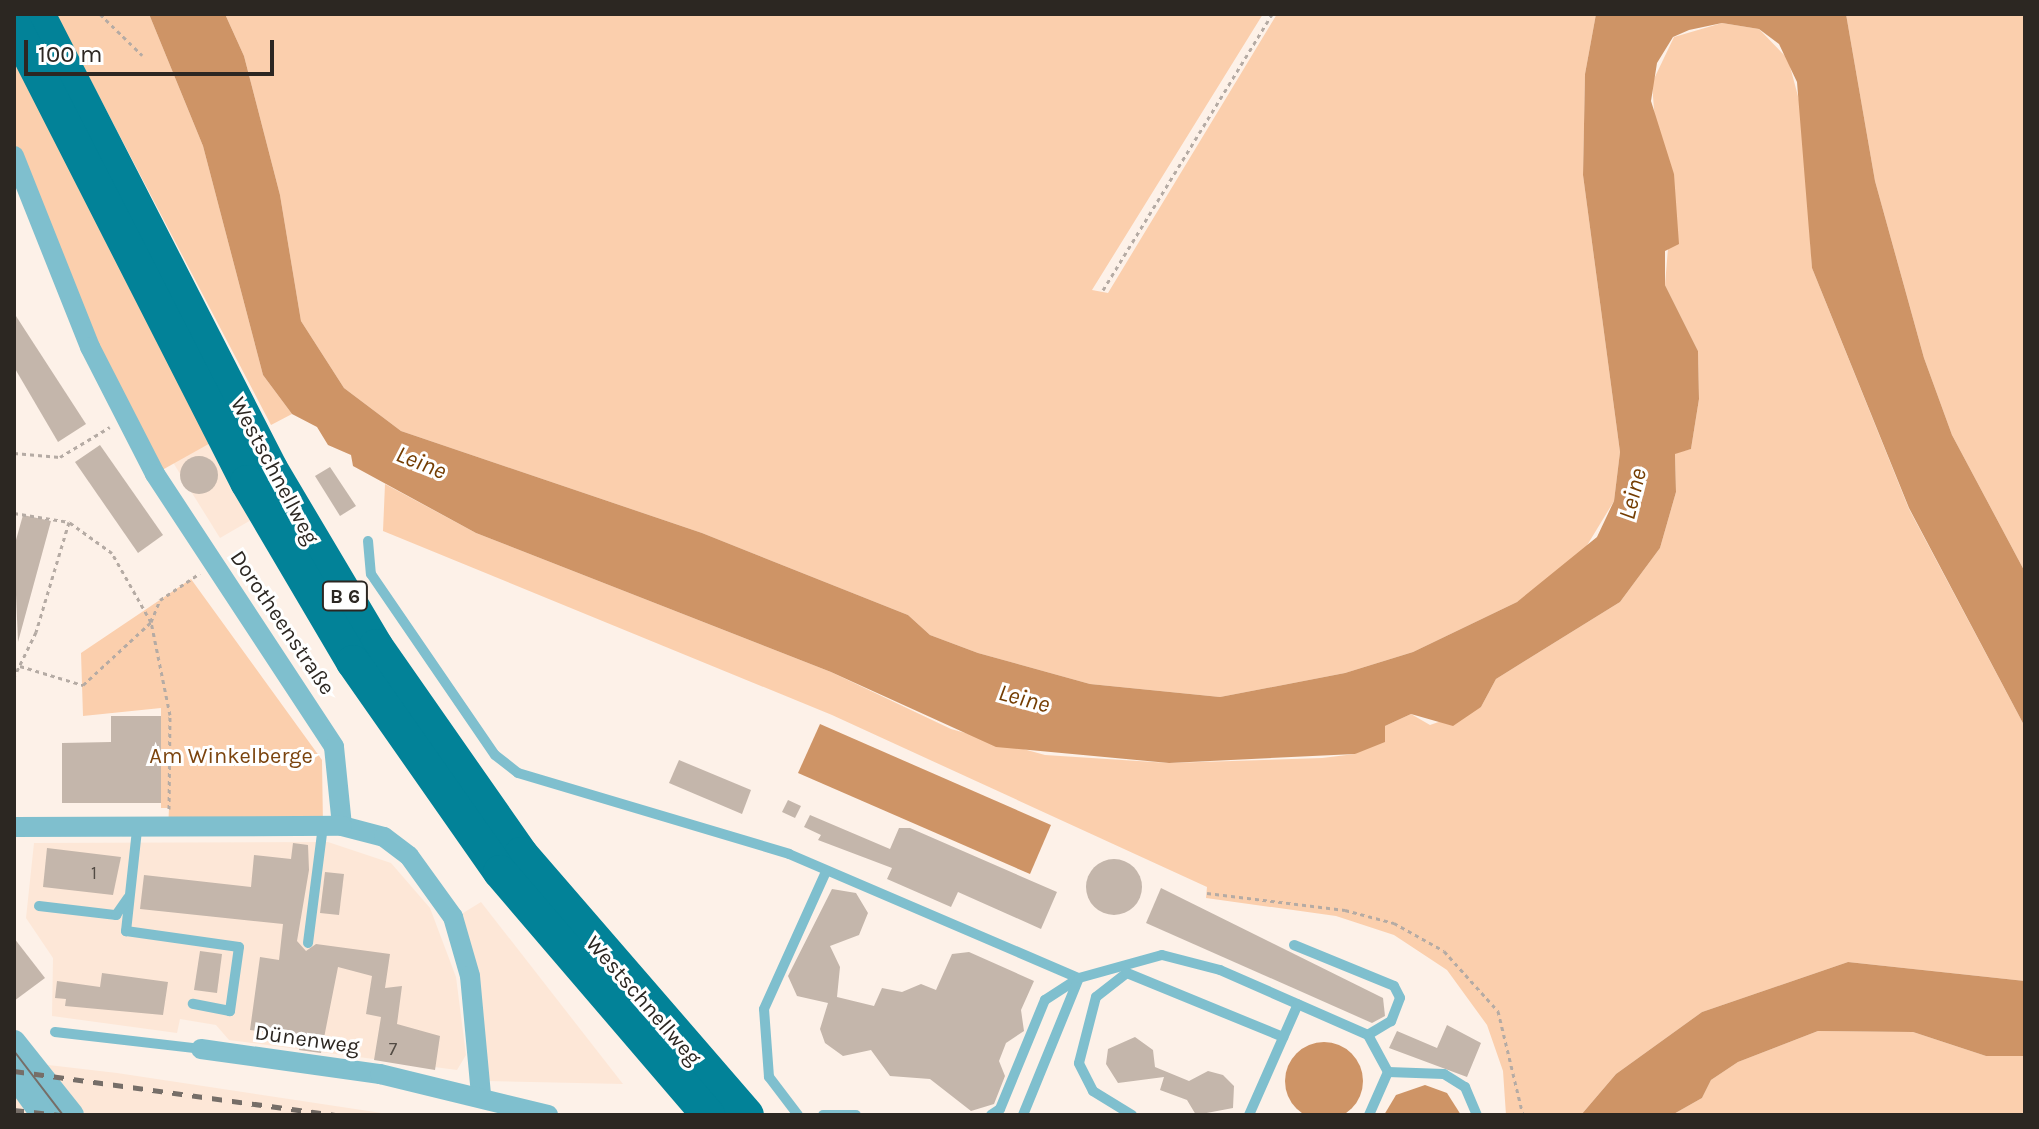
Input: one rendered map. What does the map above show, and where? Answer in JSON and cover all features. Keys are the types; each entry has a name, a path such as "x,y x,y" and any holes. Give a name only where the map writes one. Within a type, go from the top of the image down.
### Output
{"highway":[{"name":"Westschnellweg","path":"38,14 271,469 376,646 539,877 747,1115"},
{"name":"Westschnellweg","path":"14,25 247,482 353,662 500,872 708,1115"}],"street":[{"name":"Dorotheenstraße","path":"15,165 125,418 213,565 334,747 332,826"},
{"path":"14,827 168,830 332,826 384,837 409,856 453,917 470,976 481,1094"},
{"path":"14,1042 72,1115"},
{"name":"Dünenweg","path":"201,1049 481,1094 548,1115"},
{"path":"14,1075 43,1115"}],"lane":[{"path":"368,541 371,574 495,755 518,773 789,854 1079,978"},
{"path":"308,943 332,826"},
{"path":"137,830 126,931 239,947 230,1011 193,1004"},
{"path":"798,1115 769,1077 761,1043 764,1009 826,872"},
{"path":"39,906 116,915 130,896"},
{"path":"1294,945 1394,986 1400,998 1391,1021 1368,1035"},
{"path":"1135,960 1135,972"},
{"path":"991,1115 1000,1109 1045,1000 1079,978 1135,960 1194,961 1298,1004 1368,1035 1388,1072"},
{"path":"1135,972 1283,1037"},
{"path":"1132,1115 1093,1091 1079,1063 1096,997 1135,972"},
{"path":"1023,1115 1079,978"},
{"path":"1249,1115 1298,1004"},
{"name":"Dünenweg","path":"55,1032 201,1049"},
{"path":"1369,1115 1388,1072"},
{"path":"1388,1072 1444,1074 1465,1087 1477,1115"},
{"path":"823,1115 856,1115"}],"path":[{"path":"100,14 142,55"},
{"path":"1103,290 1272,14"},
{"path":"14,453 60,457 125,418"},
{"path":"14,513 69,522 112,553 151,622 170,715 168,830"},
{"path":"14,677 69,522"},
{"path":"20,666 83,685 151,622 160,600 213,565"},
{"path":"1207,893 1394,923 1444,951 1498,1011 1523,1115"}],"shaded area":[{"path":"204,436 251,520 220,538 169,456"},
{"path":"328,842 391,863 430,908 456,977 466,1055 457,1070 229,1040 216,1025 180,1019 177,1033 52,1016 53,958 26,918 34,843"},
{"path":"481,902 623,1084 486,1081 455,918"},
{"path":"14,1061 117,1073 395,1115 14,1115"}],"green space":[{"path":"56,14 149,14 203,146 263,375 292,414 271,425"},
{"path":"225,14 1263,14 1092,290 1108,293 1277,14 1596,14 1585,74 1583,175 1620,452 1614,501 1580,557 1517,602 1413,652 1345,673 1220,697 1090,684 978,653 930,635 908,615 702,533 401,431 344,388 301,321 280,195 244,56"},
{"path":"1846,14 2025,14 2025,572 1952,435 1924,358 1875,181"},
{"path":"1722,23 1759,29 1788,59 1802,111 1812,268 1909,509 2025,727 2025,981 1848,962 1702,1012 1616,1074 1581,1115 1506,1115 1503,1071 1487,1025 1447,970 1394,935 1336,916 1206,898 1207,887 832,715 383,531 385,484 476,533 831,672 951,729 1045,755 1169,763 1322,758 1355,754 1385,726 1411,714 1430,725 1481,707 1496,679 1620,602 1660,548 1676,492 1675,453 1691,449 1699,399 1698,351 1665,285 1674,175 1655,123 1652,83 1674,37"},
{"path":"14,41 214,441 155,474 14,156"},
{"name":"Am Winkelberge","path":"191,579 322,760 323,826 168,830 169,808 161,808 161,708 83,716 81,653"},
{"path":"1818,1031 1913,1032 1986,1056 2025,1056 2025,1115 1672,1115 1702,1098 1711,1080 1738,1062"}],"water":[{"name":"Leine","path":"149,14 225,14 244,56 280,195 301,321 344,388 401,431 702,533 908,615 930,635 978,653 1090,684 1220,697 1345,673 1413,652 1517,602 1597,537 1614,501 1620,452 1583,175 1585,74 1596,14 1846,14 1875,181 1924,358 1952,435 2025,572 2025,727 1909,508 1812,268 1797,82 1779,44 1759,29 1722,23 1689,30 1673,37 1657,63 1651,101 1674,174 1679,244 1665,251 1665,285 1698,351 1699,399 1691,449 1675,454 1676,492 1660,548 1620,602 1496,679 1481,707 1453,726 1411,714 1385,726 1385,742 1355,754 1169,763 996,747 831,672 476,533 353,466 351,455 328,445 317,427 292,414 263,375 203,146"},
{"path":"820,724 1051,825 1030,874 798,773"},
{"path":"1848,962 2025,981 2025,1056 1986,1056 1913,1032 1818,1031 1738,1062 1711,1080 1702,1098 1672,1115 1581,1115 1616,1074 1702,1012"},
{"path":"1324,1042 1339,1045 1356,1059 1363,1081 1360,1096 1346,1113 1324,1120 1309,1117 1292,1103 1285,1081 1288,1066 1302,1049"},
{"path":"1425,1085 1447,1093 1461,1115 1384,1115 1396,1095"}],"building":[{"path":"14,313 86,424 58,442 14,367"},
{"path":"100,445 163,535 138,553 75,462"},
{"path":"199,456 212,462 218,475 212,488 199,494 186,488 180,475 186,462"},
{"path":"330,467 356,506 340,516 315,476"},
{"path":"23,515 51,521 18,642 14,547"},
{"path":"111,716 161,716 161,803 62,803 62,743 111,742"},
{"path":"679,760 751,790 742,814 669,783"},
{"path":"788,800 801,806 795,818 782,812"},
{"path":"810,815 890,849 899,828 910,828 1057,892 1041,929 958,892 951,907 887,879 892,868 818,840 821,835 804,827"},
{"path":"293,843 308,845 309,870 297,941 306,951 316,944 390,954 385,988 402,986 397,1024 440,1036 435,1070 374,1060 381,1017 366,1014 372,976 338,967 321,1053 299,1050 301,1037 250,1030 260,957 279,960 283,924 140,909 144,875 251,887 254,855 291,859"},
{"path":"47,848 121,857 113,895 43,887"},
{"path":"1114,859 1134,867 1142,887 1134,907 1114,915 1094,907 1086,887 1094,867"},
{"path":"325,872 344,874 339,915 320,913"},
{"path":"1161,888 1383,998 1385,1016 1372,1023 1146,923"},
{"path":"832,889 856,893 868,913 859,935 830,946 840,967 837,997 874,1006 882,988 902,992 921,984 936,990 952,954 969,952 1034,981 1021,1010 1024,1031 1006,1043 999,1061 1005,1076 994,1104 971,1111 930,1079 890,1076 871,1050 843,1056 825,1043 820,1029 828,1003 797,996 788,976"},
{"path":"14,938 45,978 14,1001"},
{"path":"200,951 222,954 217,993 194,990"},
{"path":"102,973 168,982 163,1015 65,1006 66,999 55,998 57,981 100,987"},
{"path":"1447,1025 1481,1043 1467,1077 1389,1048 1397,1031 1437,1048"},
{"path":"1135,1037 1153,1050 1155,1067 1189,1081 1208,1071 1223,1075 1234,1086 1233,1108 1196,1115 1187,1100 1160,1090 1164,1077 1118,1083 1106,1064 1108,1049"}],"tram line":[{"path":"14,1051 63,1115"}],"railway":[{"path":"14,1071 337,1115"},
{"path":"14,1110 60,1115"}]}
